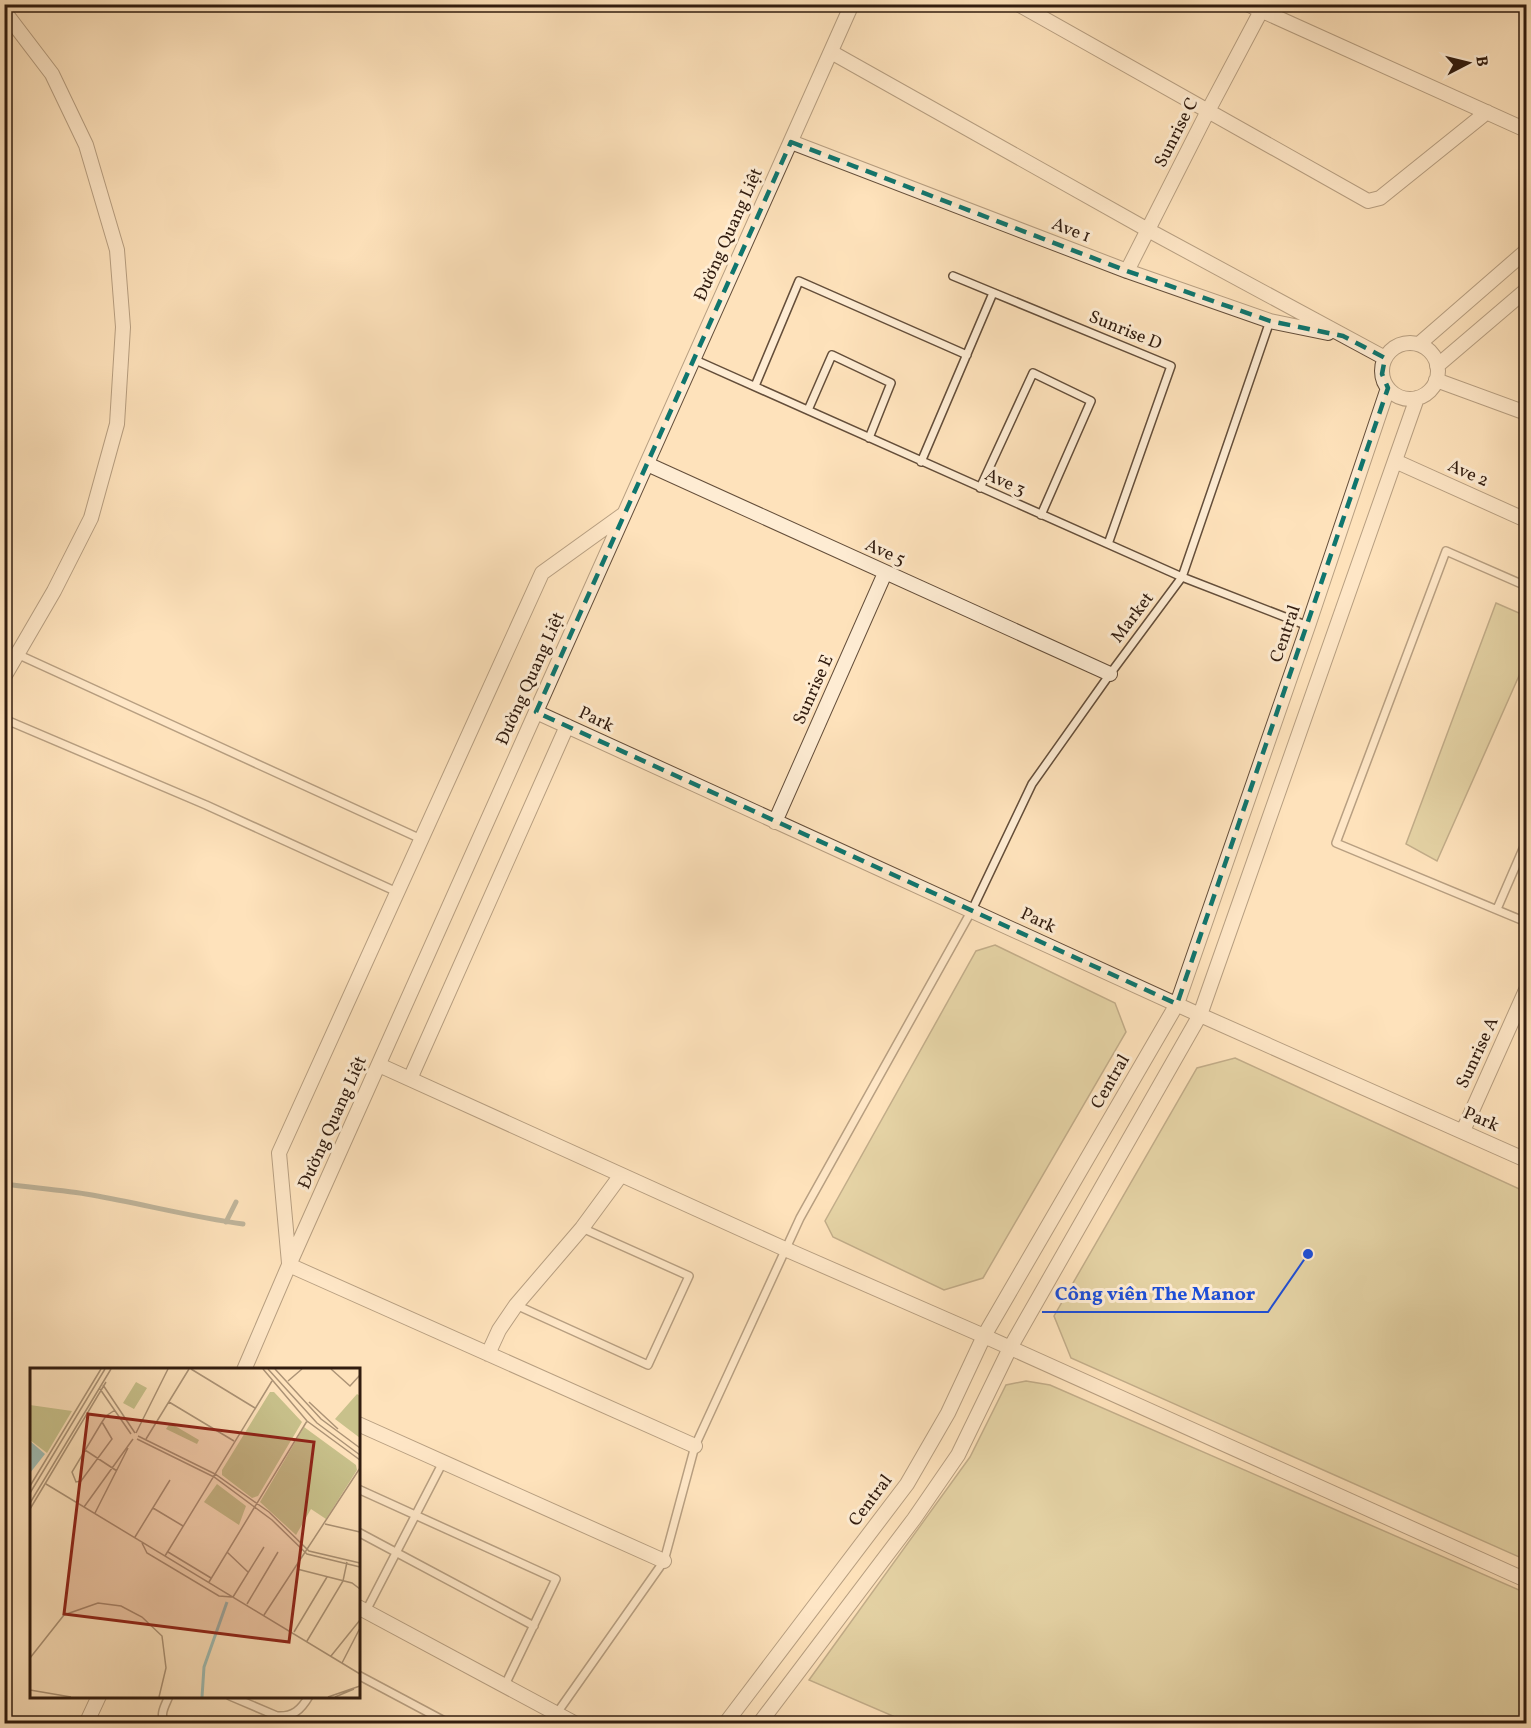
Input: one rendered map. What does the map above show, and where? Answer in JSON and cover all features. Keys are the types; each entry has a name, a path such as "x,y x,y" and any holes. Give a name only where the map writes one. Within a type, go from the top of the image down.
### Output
{"street":[{"name":"Đường Quang Liệt","path":"245,1368 852,4"},
{"path":"1018,4 1368,201 1380,198 1487,112"},
{"path":"1247,4 1527,130"},
{"path":"4,11 52,74 86,145 117,250 123,327 117,424 91,518 54,591 4,677"},
{"name":"Sunrise C","path":"1126,271 1261,11"},
{"name":"Ave 1","path":"831,52 1148,230 1385,358"},
{"name":"Ave 1","path":"791,142 1126,271 1270,321 1343,336"},
{"path":"1419,344 1527,252"},
{"path":"1240,310 1251,286"},
{"path":"1437,366 1527,290"},
{"path":"1411,342 1419,344 1433,355 1437,366 1436,380 1425,394 1417,398 1398,396 1388,388 1382,374 1385,358 1393,348 1402,344 1411,342"},
{"path":"1436,380 1527,413"},
{"name":"Central","path":"725,1724 907,1484 948,1413 984,1336 1177,1004 1388,388"},
{"path":"759,1724 914,1519 958,1455 1010,1348 1200,1015 1417,398"},
{"name":"Ave 2","path":"1395,461 1527,520"},
{"name":"Ave 5","path":"647,464 1110,674"},
{"path":"624,513 542,573 279,1153 289,1265 695,1446"},
{"name":"Sunrise E","path":"775,822 885,573"},
{"name":"Park","path":"536,712 1200,1015 1527,1160"},
{"path":"411,1079 567,726"},
{"name":"Sunrise A","path":"1463,1131 1527,990"},
{"path":"379,1065 785,1250 984,1336 1527,1580"},
{"path":"488,1354 499,1330 516,1305 582,1228 621,1175"},
{"path":"360,1425 664,1561"},
{"path":"362,1609 505,1685 556,1718 576,1724"},
{"path":"86,1724 98,1698"}],"lane":[{"name":"Sunrise D","path":"953,276 1171,366 1108,544"},
{"path":"755,386 799,281 967,355"},
{"path":"921,462 993,293"},
{"name":"Market","path":"664,1561 695,1446 806,1206 972,910 1032,784 1182,577 1270,321"},
{"path":"808,410 832,355 891,383 869,438"},
{"name":"Ave 3","path":"693,359 1182,577 1308,626"},
{"path":"980,488 1033,373 1091,401 1041,515"},
{"path":"1527,586 1446,551 1336,843 1527,922"},
{"path":"17,654 421,839"},
{"path":"4,719 206,805 397,892"},
{"path":"1497,909 1527,842"},
{"path":"516,1305 648,1365 689,1276 582,1228"},
{"path":"362,1609 396,1552 443,1462"},
{"path":"360,1490 556,1579 505,1685"},
{"path":"360,1533 534,1626"},
{"path":"556,1718 664,1561"},
{"path":"360,1676 450,1724"},
{"path":"165,1724 162,1713 168,1698"},
{"path":"235,1698 277,1716 285,1717 302,1708 308,1698"}],"highlighted area":[{"path":"791,142 1127,271 1270,321 1343,336 1385,358 1382,374 1388,388 1177,1004 536,712"}],"shaded area":[{"path":"1496,603 1526,616 1526,660 1437,861 1406,844"},
{"path":"995,945 1115,1003 1126,1032 983,1278 944,1290 833,1237 825,1221 976,951"},
{"path":"1235,1058 1526,1192 1526,1560 1071,1358 1054,1316 1197,1068"},
{"path":"1026,1381 1050,1385 1526,1593 1526,1723 909,1723 809,1680 970,1457 1006,1385"}],"waterway":[{"path":"4,1184 92,1195 243,1224"},
{"path":"226,1222 236,1202"}],"place":[{"name":"Công viên The Manor","path":"1308,1254"}]}
